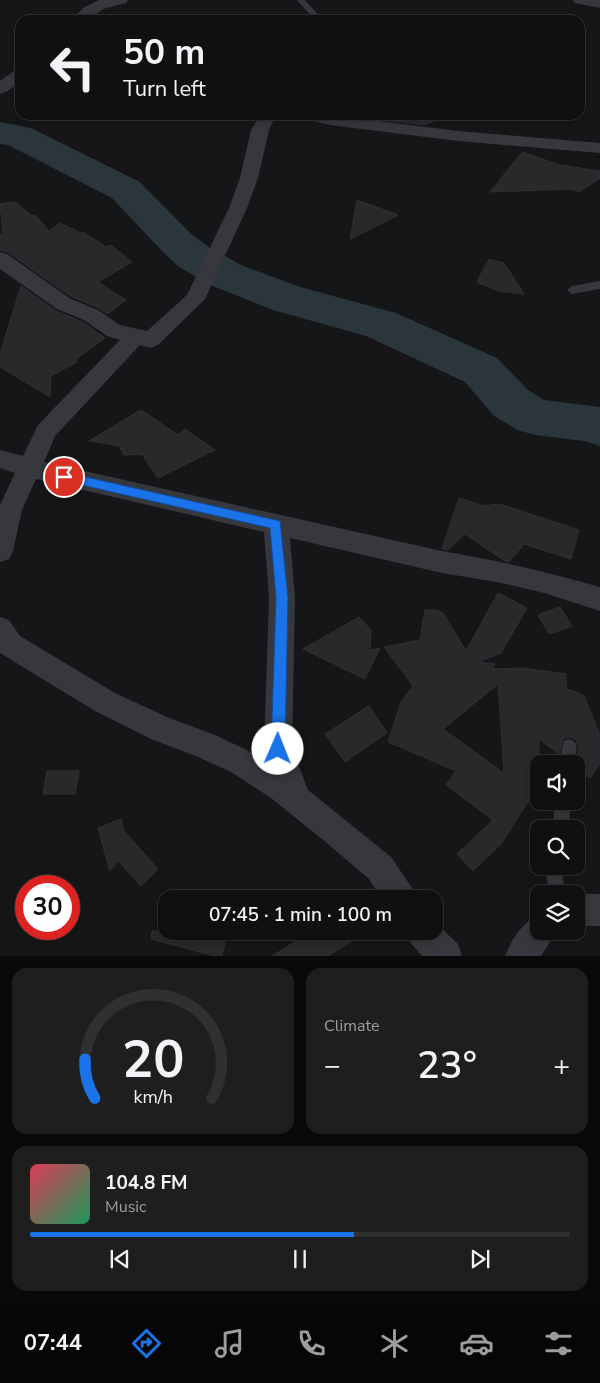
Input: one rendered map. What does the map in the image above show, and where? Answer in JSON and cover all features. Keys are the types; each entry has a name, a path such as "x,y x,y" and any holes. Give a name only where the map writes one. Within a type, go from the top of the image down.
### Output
{"street":[{"path":"84,15 88,10 110,1 121,0"},
{"path":"580,0 600,4"},
{"path":"0,89 15,78"},
{"path":"0,259 64,304 91,315 114,331 151,340 195,299 238,208 249,178 260,130 265,120"},
{"path":"330,120 458,136 600,148"},
{"path":"0,551 10,510 46,431 135,337"},
{"path":"0,459 30,468 442,562 497,571 544,582 600,599"},
{"path":"276,524 282,598 278,749 297,800"},
{"path":"0,629 10,645 98,697 161,728 205,745 241,762 297,800 340,833 380,868 395,890"},
{"path":"585,910 600,910"},
{"path":"430,940 446,956"},
{"path":"520,956 533,940"}],"lane":[{"path":"302,0 315,15"},
{"path":"572,290 600,285"},
{"path":"568,755 569,746"}],"building":[{"path":"385,120 436,120 424,125"},
{"path":"522,152 560,165 600,171 600,178 579,192 571,189 490,192"},
{"path":"357,200 398,215 350,239"},
{"path":"17,203 32,216 35,215 49,231 60,223 81,233 83,232 106,247 111,245 132,262 98,282 126,300 108,314 99,308 72,297 27,266 28,263 26,265 8,252 0,250 0,235 3,233 0,204"},
{"path":"489,259 504,263 524,294 498,291 477,282"},
{"path":"21,286 56,311 83,322 105,338 75,360 77,362 51,376 50,397 0,367 0,353"},
{"path":"139,411 143,411 178,435 185,429 215,450 158,478 142,454 124,455 119,446 89,441"},
{"path":"459,498 484,506 500,504 579,530 571,559 524,544 509,562 465,534 448,550 442,549"},
{"path":"498,593 527,608 501,653 478,662 495,664 492,669 523,668 566,674 566,688 584,696 600,735 600,763 590,778 585,774 585,755 578,755 579,746 575,739 570,737 563,739 559,754 539,739 539,755 530,755 530,798 501,844 473,871 457,854 493,820 446,785 456,771 388,742 401,702 413,686 384,647 420,640 425,610 436,610 443,613 466,651","holes":["498,684 504,773 443,729"]},
{"path":"560,607 572,626 549,634 538,615"},
{"path":"359,617 371,630 370,650 380,648 365,679 303,649"},
{"path":"369,706 387,733 345,762 325,734"},
{"path":"47,771 79,771 75,794 43,794"},
{"path":"121,819 124,831 158,869 141,886 118,861 110,871 98,828"},
{"path":"152,931 158,931 158,940 226,940 222,956 215,956 151,939"},
{"path":"298,940 354,940 328,956 272,956"}],"waterway":[{"path":"0,133 18,136 126,190 177,243 194,257 228,276 288,299 380,324 481,370 511,403 535,417 593,423 600,427"}],"route":[{"path":"64,477 276,524 282,598 278,749"}]}
